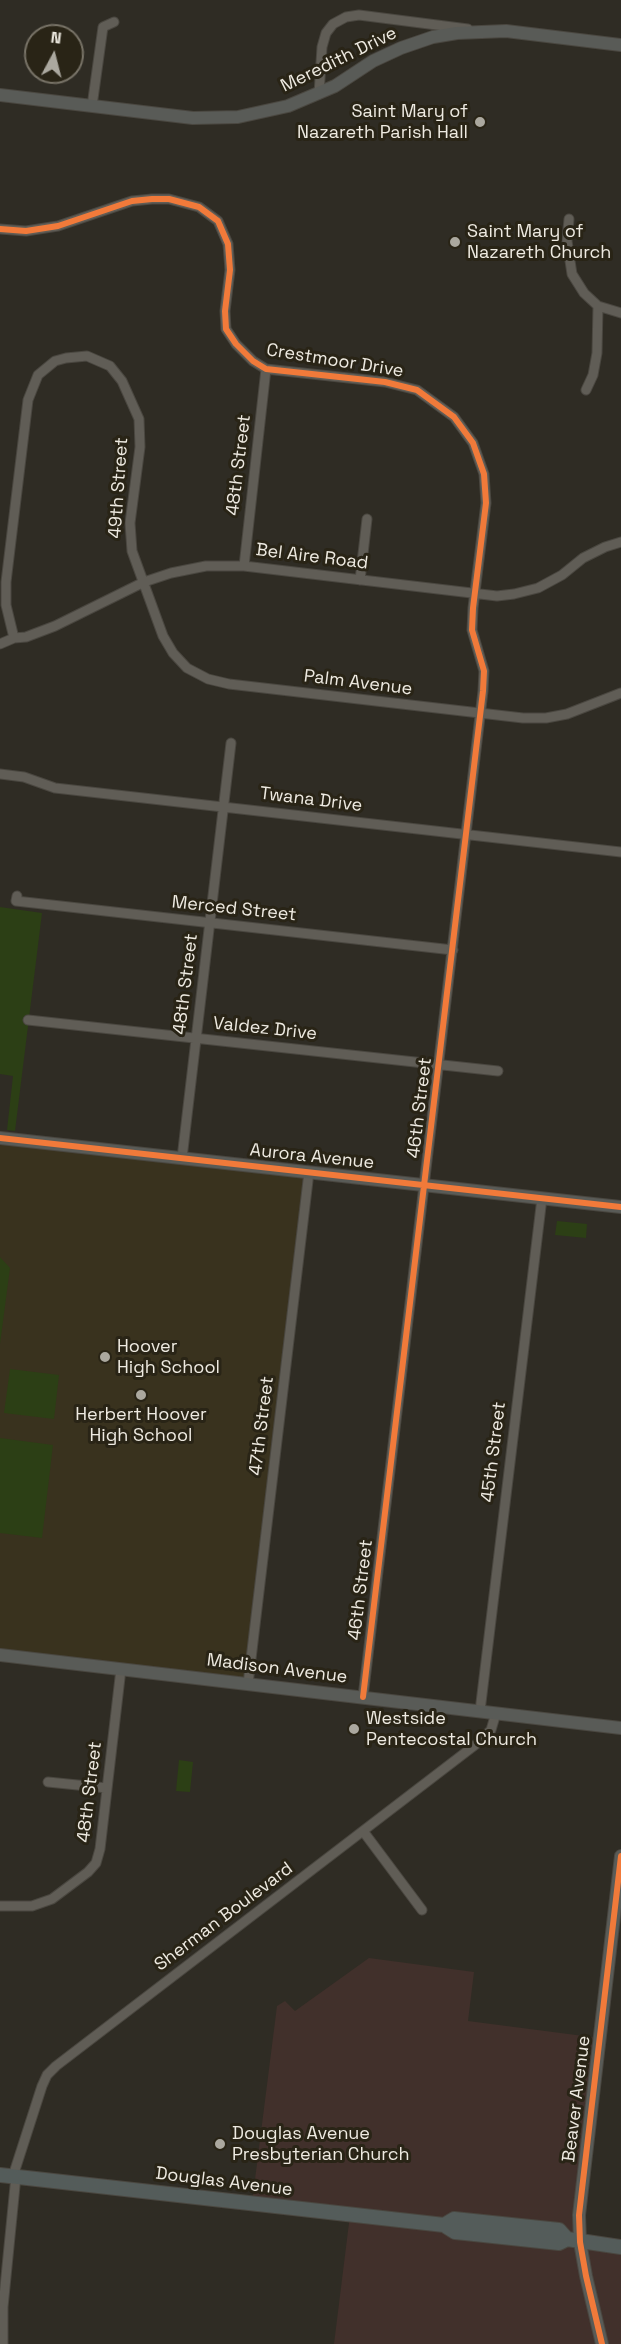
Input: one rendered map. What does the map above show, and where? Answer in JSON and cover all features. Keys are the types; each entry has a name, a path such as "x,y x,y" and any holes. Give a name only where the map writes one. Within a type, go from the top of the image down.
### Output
{"main road":[{"name":"Douglas Avenue","path":"10,2176 444,2225 455,2232 621,2247"}],"street":[{"path":"319,94 322,47 326,33 338,21 346,17 359,15 479,31"},
{"path":"92,106 103,27 114,22"},
{"name":"Meredith Drive","path":"0,95 193,118 217,118 263,113 288,106 319,94 373,61 433,37 479,31 506,31 621,45"},
{"name":"Crestmoor Drive","path":"0,228 26,231 58,226 132,201 169,199 199,207 218,222 228,244 230,270 225,311 226,329 253,362 266,369 385,382 417,390 454,417 473,443 484,474 486,503 475,593"},
{"path":"569,219 567,241 572,274 584,293 598,306 621,313"},
{"path":"586,390 593,375 597,353 598,306"},
{"name":"49th Street","path":"14,638 6,605 6,582 27,400 38,375 55,361 75,356 87,356 110,366 122,381 138,419 140,447 130,536 132,551 144,582"},
{"name":"48th Street","path":"244,566 266,369"},
{"path":"360,580 367,519"},
{"name":"Bel Aire Road","path":"0,644 56,626 144,582 171,573 206,566 244,566 497,596 538,588 562,575 583,558 621,542"},
{"name":"Palm Avenue","path":"144,582 163,636 173,653 187,668 208,679 229,684 480,714 546,718 591,706 621,693"},
{"name":"46th Street","path":"363,1697 426,1185 480,714 484,671 472,630 475,593"},
{"name":"48th Street","path":"182,1158 231,743"},
{"name":"Twana Drive","path":"0,774 24,777 55,788 621,852"},
{"name":"Merced Street","path":"17,896 16,901 453,950"},
{"name":"Valdez Drive","path":"28,1020 498,1071"},
{"name":"Aurora Avenue","path":"0,1138 621,1207"},
{"name":"47th Street","path":"248,1684 309,1172"},
{"name":"45th Street","path":"480,1711 542,1198"},
{"name":"Madison Avenue","path":"0,1655 621,1728"},
{"name":"48th Street","path":"0,1906 32,1906 52,1899 88,1872 96,1863 100,1849 121,1669"},
{"name":"Sherman Boulevard","path":"10,2176 42,2086 56,2066 487,1735 494,1723 496,1713"},
{"path":"48,1782 107,1788"},
{"path":"363,1831 422,1910"},
{"name":"Beaver Avenue","path":"603,2344 574,2241 621,1856"},
{"path":"3,2344 10,2176"}],"shaded area":[{"name":"Herbert Hoover High School","path":"0,1138 309,1172 248,1684 0,1655"},
{"path":"369,1958 474,1972 468,2021 599,2038 580,2242 621,2247 621,2344 334,2344 350,2215 252,2203 277,2006 285,2001 295,2011"}],"green space":[{"path":"0,907 42,913 15,1131 7,1130 13,1076 0,1074"},
{"path":"557,1221 587,1224 586,1238 555,1235"},
{"path":"0,1257 10,1268 0,1344"},
{"path":"10,1369 59,1375 54,1419 4,1413"},
{"path":"0,1438 53,1445 42,1538 0,1533"},
{"path":"179,1760 193,1762 190,1792 176,1791"}],"cycle path":[{"path":"0,229 26,231 58,226 132,201 169,199 199,207 218,221 228,244 230,270 225,311 226,329 236,344 253,361 266,369 385,382 417,390 454,417 473,443 484,474 486,503 472,630 484,671 483,691 363,1697"},
{"path":"0,1138 621,1207"},
{"path":"602,2344 586,2276 580,2242 579,2215 621,1856"}],"place":[{"name":"Saint Mary of Nazareth Parish Hall","path":"480,122"},
{"name":"Saint Mary of Nazareth Church","path":"455,242"},
{"name":"Hoover High School","path":"105,1357"},
{"name":"Herbert Hoover High School","path":"141,1395"},
{"name":"Westside Pentecostal Church","path":"354,1729"},
{"name":"Douglas Avenue Presbyterian Church","path":"220,2144"}]}
